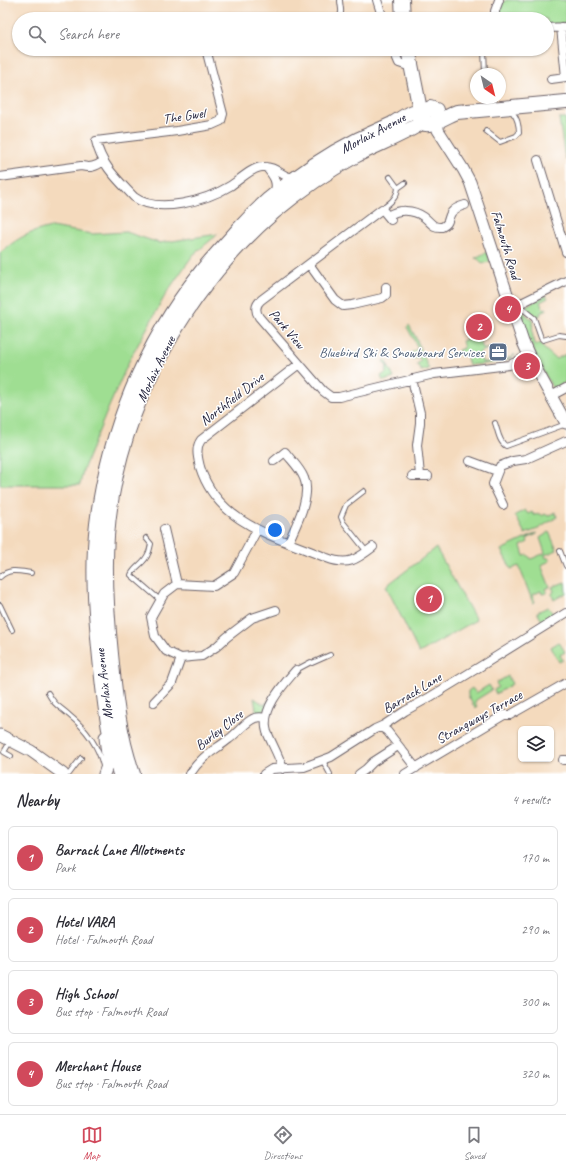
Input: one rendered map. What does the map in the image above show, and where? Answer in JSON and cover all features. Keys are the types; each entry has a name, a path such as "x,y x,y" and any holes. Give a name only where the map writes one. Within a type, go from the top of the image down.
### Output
{"highway":[{"path":"402,0 403,12"},
{"path":"409,56 421,115 430,108 436,110 438,120 457,112 566,102"},
{"name":"Morlaix Avenue","path":"120,774 110,737 96,617 94,573 96,527 107,463 113,441 138,376 159,335 201,272 222,247 270,198 325,158 351,143 394,123 409,113 412,112 421,115 418,125 331,170 286,203 252,233 222,265 192,304 172,336 148,382 134,416 120,460 110,510 106,552 106,603 114,684 122,736 132,774"}],"street":[{"path":"377,0 381,12"},
{"path":"495,12 499,0"},
{"path":"551,79 566,77 564,27 554,28"},
{"name":"The Gwel","path":"208,56 223,119 218,123 200,128 96,141 103,161 134,198 140,202 149,204 167,205 185,204 215,193 229,187 259,167 266,167"},
{"path":"396,56 399,63 411,67"},
{"name":"Falmouth Road","path":"438,120 438,130 463,169 471,186 514,307 523,342 529,356 566,423"},
{"path":"538,160 566,252"},
{"path":"0,177 81,166 88,168 98,165 103,161"},
{"path":"266,167 274,168 288,177 296,177 300,175"},
{"path":"266,167 273,175 276,183 275,192 270,198"},
{"path":"382,209 389,218 396,211 411,212 423,216 433,226 442,227 448,223 452,212 461,206 466,205"},
{"name":"Park View","path":"382,209 261,300 256,308 256,312 259,317 323,391 331,397 339,397 434,374 510,365 529,356"},
{"path":"309,264 335,300 343,306 382,298 386,295 386,287"},
{"path":"514,307 566,281"},
{"name":"Northfield Drive","path":"299,364 201,440 198,446 198,454 202,471 214,493 232,514 257,530 338,562 351,561 361,557 370,550"},
{"path":"412,379 420,413 417,445 420,476"},
{"path":"551,396 566,388"},
{"path":"503,504 493,484 500,466 513,461 526,459 566,442"},
{"path":"274,461 286,452 302,474 307,488 305,501 288,542"},
{"path":"470,461 497,471"},
{"path":"164,529 177,584"},
{"path":"257,530 234,573 214,586 177,584 164,594 151,617 155,636 166,651 181,658 202,656 216,647 252,618 276,610"},
{"name":"Barrack Lane","path":"264,774 272,769 304,767 323,761 335,755 375,729 381,727 405,711 439,692 566,613"},
{"path":"154,702 172,683 181,658"},
{"path":"283,769 267,732 266,718 272,702 296,670"},
{"name":"Strangways Terrace","path":"405,774 504,715 510,715 566,683"},
{"path":"104,774 108,761 104,731 105,700"},
{"name":"Burley Close","path":"192,773 209,753 227,741 249,721 258,718 266,718"},
{"path":"381,727 387,731 416,768"},
{"path":"0,735 31,751 63,774"},
{"path":"359,774 373,762 398,746"}],"lane":[{"path":"340,0 341,12"},
{"path":"484,56 485,68"},
{"path":"486,131 500,142 516,136 519,133 519,129 517,117 513,113 513,107"},
{"path":"390,177 398,188"},
{"path":"382,209 394,200 398,188 405,183"},
{"path":"514,307 534,318 540,338 543,340 559,335 566,336"},
{"path":"495,423 501,441 505,446 504,451"},
{"path":"505,446 512,445 566,423"},
{"path":"364,491 346,505 341,517 343,522 370,550"},
{"path":"146,538 151,544 148,555 133,570 131,576 160,600"},
{"path":"560,551 566,566"},
{"path":"0,577 3,574 14,570 31,573"},
{"path":"0,605 12,630"},
{"path":"296,670 311,662 312,663 330,655"},
{"path":"48,693 56,706 73,718 96,745 102,761 104,774"},
{"path":"11,740 4,752 11,756"},
{"path":"69,774 81,758"},
{"path":"323,761 330,774"}],"green space":[{"path":"506,0 566,0 566,23 554,24 554,12 500,12 500,5"},
{"path":"559,118 566,118 566,160 564,153"},
{"path":"51,227 92,234 126,232 159,243 218,234 193,255 167,292 130,359 83,470 80,485 0,485 0,253 24,236"},
{"path":"487,252 490,261 483,264 475,258"},
{"path":"546,295 548,298 540,302 543,309 546,308 547,310 540,313 541,315 537,317 524,307"},
{"path":"520,311 532,320 533,335 536,345 541,343 541,346 556,359 566,354 566,382 553,389 538,361 526,333 518,313"},
{"path":"409,325 429,369 421,371 417,364 421,361 419,357 413,359 410,354 418,348 407,327"},
{"path":"475,334 477,339 479,338 483,349 490,348 480,352 482,362 488,362 502,356 503,360 512,357 514,354 515,355 511,358 500,362 469,365 466,355 460,356 458,350 464,348 462,341 471,338 471,335"},
{"path":"385,360 394,378 383,381 381,376 387,372 386,369 388,368 383,361"},
{"path":"525,510 528,514 532,512 534,515 540,514 542,516 545,514 548,516 555,512 557,517 538,529 525,534 515,515"},
{"path":"549,532 557,550 545,555 550,561 541,565 550,587 545,589 547,593 542,594 541,591 532,595 535,602 533,603 519,566 511,569 501,550 537,533 527,539 528,542 521,546 524,556 528,555 531,559 545,553 540,538"},
{"path":"436,548 476,620 419,653 386,586"},
{"path":"565,582 566,593 554,600 552,594 554,591 552,587"},
{"path":"548,607 555,616 543,623 537,612"},
{"path":"559,642 565,652 560,655 563,660 559,662 551,647"},
{"path":"508,676 512,684 496,694 494,690 498,687 496,683"},
{"path":"489,685 492,690 476,700 475,702 477,707 475,708 468,696 468,691 472,688 476,693"},
{"path":"254,698 263,704 266,704 269,699 263,714 257,715"}],"place":[{"name":"Merchant House","path":"508,309"},
{"name":"Hotel VARA","path":"479,327"},
{"name":"Bluebird Ski & Snowboard Services","path":"498,352"},
{"name":"High School","path":"527,366"},
{"name":"Barrack Lane Allotments","path":"429,599"}]}
